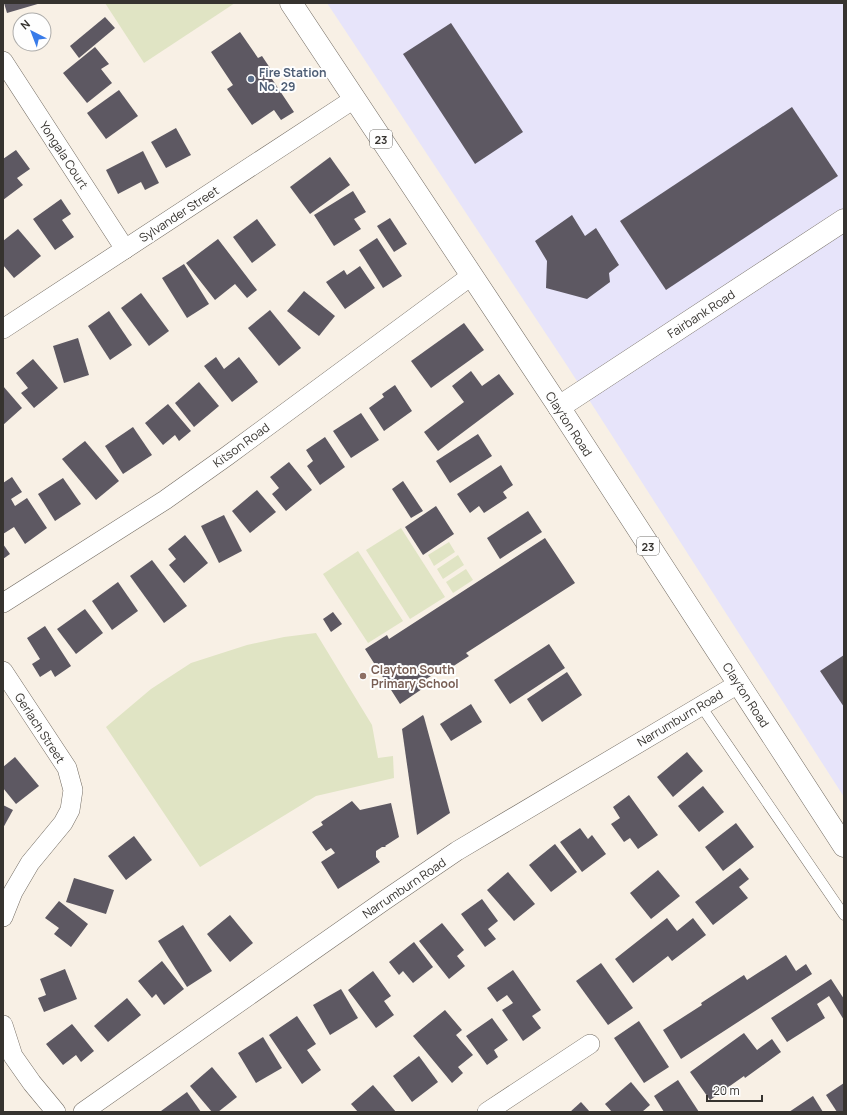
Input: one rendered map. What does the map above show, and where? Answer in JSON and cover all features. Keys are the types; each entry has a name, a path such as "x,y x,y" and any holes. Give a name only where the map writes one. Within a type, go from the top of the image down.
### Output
{"main road":[{"name":"Clayton Road","path":"291,3 844,846"},
{"name":"Fairbank Road","path":"558,408 844,220"}],"street":[{"name":"Yongala Court","path":"3,61 125,249"},
{"name":"Sylvander Street","path":"3,329 354,99"},
{"name":"Kitson Road","path":"3,603 165,500 234,451 471,276"},
{"name":"Gerlach Street","path":"3,672 67,768 73,790 70,810 63,823 30,863 13,892 3,917"},
{"name":"Narrumburn Road","path":"83,1112 457,851 738,684"},
{"path":"3,1025 13,1056 32,1083 56,1112"},
{"path":"487,1112 590,1044"}],"lane":[{"path":"701,706 844,915"}],"shaded area":[{"path":"327,3 844,3 844,797 566,364"}],"green space":[{"path":"105,3 235,3 144,63"},
{"path":"401,528 445,597 410,619 366,550"},
{"path":"449,542 455,552 434,566 428,555"},
{"path":"358,551 403,621 368,643 323,574"},
{"path":"458,555 464,565 443,579 437,569"},
{"path":"466,569 473,580 453,593 446,582"},
{"path":"316,633 372,725 378,758 393,756 394,778 316,796 200,867 106,727 151,689 191,663 247,645 284,637"}],"building":[{"path":"4,3 41,3 7,13"},
{"path":"105,17 115,28 79,58 70,46"},
{"path":"451,23 523,132 475,164 403,54"},
{"name":"Fire Station No. 29","path":"240,32 258,58 262,56 272,71 268,73 294,112 281,120 274,110 252,125 227,89 233,85 211,52"},
{"path":"95,47 109,64 101,69 112,83 87,103 63,73"},
{"path":"119,90 138,116 106,139 87,113"},
{"path":"792,107 838,176 666,290 620,221"},
{"path":"176,128 191,155 166,168 151,142"},
{"path":"16,150 30,169 17,178 23,185 3,200 3,159"},
{"path":"143,151 159,183 145,190 141,182 118,194 106,170"},
{"path":"330,157 350,185 310,214 290,187"},
{"path":"353,191 366,212 354,219 361,229 334,246 314,215"},
{"path":"61,199 71,214 62,220 74,237 55,250 33,219"},
{"path":"572,215 585,236 596,228 619,265 609,273 610,282 587,299 546,288 547,261 535,241"},
{"path":"390,218 407,244 394,252 377,226"},
{"path":"257,219 276,245 252,263 233,237"},
{"path":"18,229 41,256 14,278 3,265 3,241"},
{"path":"377,238 402,276 383,288 359,250"},
{"path":"218,239 257,290 247,298 235,284 215,300 186,263"},
{"path":"184,264 209,304 187,318 162,278"},
{"path":"360,266 375,288 345,309 326,282 344,270 347,275"},
{"path":"304,291 335,316 319,336 287,311"},
{"path":"141,293 169,331 149,346 121,308"},
{"path":"270,310 301,348 279,366 248,328"},
{"path":"109,311 132,345 110,360 88,326"},
{"path":"464,323 484,350 431,388 411,361"},
{"path":"78,338 89,375 64,383 53,346"},
{"path":"216,357 224,369 239,357 258,382 232,402 204,366"},
{"path":"33,359 58,388 34,408 21,393 28,388 16,373"},
{"path":"471,371 482,386 499,374 514,394 438,451 424,432 464,402 452,386"},
{"path":"199,382 219,406 194,427 175,403"},
{"path":"395,385 412,411 384,431 369,408 384,397 382,394"},
{"path":"3,386 22,408 3,425"},
{"path":"168,404 191,431 179,441 175,435 163,445 145,423"},
{"path":"361,413 379,440 351,458 333,431"},
{"path":"133,427 152,455 123,474 105,446"},
{"path":"478,434 492,456 450,483 436,461"},
{"path":"325,437 345,467 320,485 307,466 313,461 306,450"},
{"path":"85,441 119,481 96,500 62,459"},
{"path":"289,462 312,490 286,511 272,494 279,488 270,477"},
{"path":"501,465 513,485 503,492 507,498 484,513 479,506 470,513 457,494"},
{"path":"12,477 22,492 11,499 15,506 27,498 47,528 25,544 14,527 3,534 3,483"},
{"path":"63,478 81,504 55,521 38,494"},
{"path":"403,481 423,511 411,518 392,489"},
{"path":"257,490 276,512 250,533 232,511"},
{"path":"436,506 454,534 423,555 405,527"},
{"path":"528,511 542,532 500,559 487,538"},
{"path":"224,515 242,551 219,563 201,526"},
{"path":"185,535 208,563 184,583 169,565 176,559 168,549"},
{"path":"545,538 575,583 466,653 469,656 438,676 436,673 418,684 422,689 400,704 365,649 387,635 389,639"},
{"path":"3,544 10,554 3,559"},
{"path":"152,560 187,606 164,623 130,576"},
{"path":"118,582 138,611 112,630 92,601"},
{"path":"85,609 103,633 76,654 57,629"},
{"path":"333,612 342,624 331,632 323,619"},
{"path":"45,626 71,666 55,677 51,670 40,677 32,664 40,659 27,638"},
{"path":"549,644 565,668 510,704 494,680"},
{"path":"844,655 844,707 820,671"},
{"path":"567,672 582,695 542,722 527,699"},
{"path":"471,704 482,722 451,741 440,724"},
{"path":"423,715 450,813 417,835 402,729"},
{"path":"687,752 703,771 673,797 657,777"},
{"path":"15,757 39,786 16,804 3,788 3,767"},
{"path":"703,786 724,812 699,832 678,806"},
{"path":"629,795 658,835 638,849 630,838 624,842 611,824 620,818 613,807"},
{"path":"352,801 360,810 391,803 399,837 385,846 386,847 382,847 376,851 376,857 380,862 338,889 321,862 335,853 331,848 326,851 312,832 323,825 321,822"},
{"path":"3,805 13,810 3,828"},
{"path":"736,823 754,847 723,871 705,847"},
{"path":"580,828 588,839 592,835 606,854 582,872 560,842"},
{"path":"134,836 152,860 126,880 108,856"},
{"path":"555,844 577,872 551,892 529,865"},
{"path":"740,868 749,879 739,887 748,898 713,925 695,902"},
{"path":"658,870 680,896 651,919 630,893"},
{"path":"508,872 535,904 514,921 487,890"},
{"path":"74,878 114,890 106,914 66,902"},
{"path":"482,899 498,921 488,929 496,939 485,947 461,914"},
{"path":"59,901 88,924 71,947 54,934 59,928 45,918"},
{"path":"230,915 253,943 230,962 207,934"},
{"path":"667,918 677,931 693,918 706,935 672,961 668,956 633,983 615,959"},
{"path":"442,923 464,950 457,956 465,966 449,979 419,941"},
{"path":"183,925 212,971 187,987 158,941"},
{"path":"414,942 433,967 413,983 403,971 399,975 389,962"},
{"path":"786,955 796,971 806,964 812,974 681,1059 663,1030 702,1005 701,1003 744,975 747,980"},
{"path":"162,961 184,989 164,1005 156,994 152,998 138,981"},
{"path":"601,963 633,1008 608,1025 576,981"},
{"path":"65,969 77,999 44,1012 38,998 46,995 40,979"},
{"path":"513,970 541,1010 532,1016 541,1028 523,1041 502,1010 513,1003 507,995 497,1002 487,988"},
{"path":"373,971 391,996 384,1001 394,1015 376,1028 348,990"},
{"path":"831,979 844,999 844,1020 829,996 817,1004 825,1018 787,1042 771,1018"},
{"path":"341,989 358,1018 330,1035 313,1005"},
{"path":"127,998 141,1015 108,1042 94,1026"},
{"path":"445,1010 462,1030 456,1035 473,1055 458,1067 463,1073 452,1083 413,1036"},
{"path":"297,1016 316,1044 307,1050 321,1070 302,1084 269,1035"},
{"path":"492,1018 508,1040 494,1050 498,1057 487,1065 466,1036"},
{"path":"639,1021 669,1067 644,1083 614,1038"},
{"path":"72,1024 94,1051 81,1062 76,1055 63,1065 46,1044"},
{"path":"744,1033 757,1050 772,1039 781,1052 745,1078 744,1076 710,1100 690,1072"},
{"path":"263,1037 282,1068 256,1083 238,1053"},
{"path":"419,1056 438,1082 412,1102 393,1076"},
{"path":"212,1067 237,1097 218,1112 212,1112 190,1086"},
{"path":"678,1080 699,1112 664,1112 654,1096"},
{"path":"631,1082 650,1105 642,1112 612,1112 605,1104"},
{"path":"844,1083 844,1112 837,1112 826,1095"},
{"path":"373,1085 396,1112 358,1112 351,1104"},
{"path":"187,1092 201,1112 161,1111"},
{"path":"813,1096 823,1112 789,1112"},
{"path":"581,1102 590,1112 570,1112"}],"place":[{"name":"Fire Station No. 29","path":"251,79"},
{"name":"Clayton South Primary School","path":"363,676"}]}
